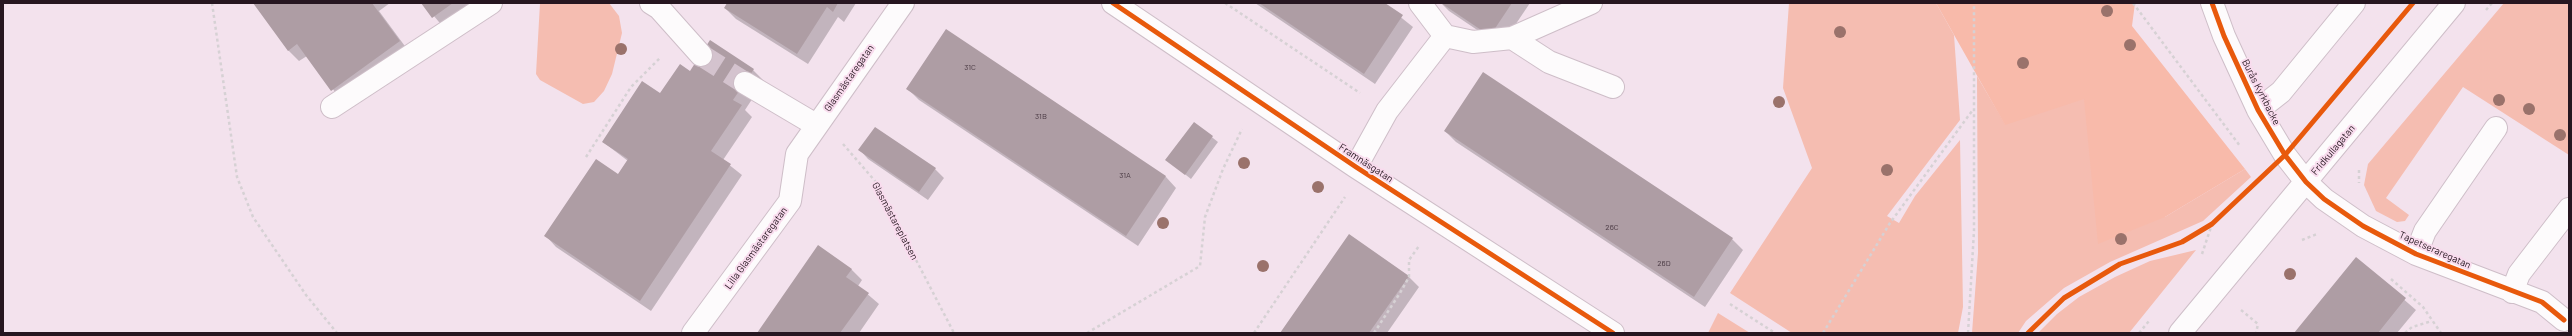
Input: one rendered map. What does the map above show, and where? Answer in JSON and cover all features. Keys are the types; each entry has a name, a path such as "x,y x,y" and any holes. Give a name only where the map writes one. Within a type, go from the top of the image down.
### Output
{"street":[{"path":"332,107 491,3"},
{"path":"651,3 701,55"},
{"name":"Glasmästaregatan","path":"797,154 903,3"},
{"name":"Framnäsgatan","path":"1113,3 1356,167 1613,333"},
{"path":"1420,3 1445,36 1473,42 1512,38 1530,28 1591,3"},
{"name":"Burås Kyrkbacke","path":"2212,3 2224,36 2258,110 2285,155 2306,182"},
{"path":"2258,110 2281,92 2354,3"},
{"name":"Fridkullagatan","path":"2180,333 2454,3"},
{"path":"1356,167 1387,111 1445,36"},
{"path":"1512,38 1549,62 1613,87"},
{"path":"745,83 816,125"},
{"path":"2416,254 2425,231 2496,128"},
{"name":"Lilla Glasmästaregatan","path":"694,333 790,201 797,154"},
{"name":"Tapetseraregatan","path":"2306,182 2338,210 2363,226 2416,254 2512,292 2542,302 2564,320"},
{"path":"2512,292 2519,274 2569,209"}],"path":[{"path":"212,3 237,177 253,217 306,295 337,333"},
{"path":"1226,3 1387,111"},
{"path":"1968,333 1974,231 1974,3"},
{"path":"2133,3 2244,152"},
{"path":"2483,14 2492,3"},
{"path":"586,157 631,87 683,35"},
{"path":"1823,333 1890,223 1973,110"},
{"path":"1087,333 1200,266 1205,217 1223,169 1245,122"},
{"path":"2359,167 2360,189 2371,209 2363,226"},
{"path":"1254,333 1349,191"},
{"path":"2200,231 2212,224"},
{"path":"2298,243 2303,238 2320,233"},
{"path":"1374,333 1400,293 1409,276 1410,260 1423,240"},
{"path":"2389,277 2423,307 2441,333"},
{"path":"1730,304 1775,333"},
{"path":"2236,316 2246,304"},
{"path":"2241,310 2258,324 2256,333"},
{"path":"2404,333 2412,327 2432,321"}],"shaded area":[{"path":"540,3 609,3 619,16 622,33 612,74 604,91 594,102 583,104 540,80 536,74"},
{"path":"1789,3 1936,3 1954,35 1960,120 1887,216 1899,223 1915,196 1960,140 1963,307 1958,333 1792,333 1730,293 1812,168 1783,88"},
{"path":"1936,3 2135,3 2132,26 2245,169 2165,217 2098,244 2084,99 2005,125"},
{"path":"2504,3 2569,3 2569,155 2463,87 2386,198 2409,215 2405,221 2397,222 2376,211 2364,185 2368,164"},
{"path":"1977,76 2005,124 2084,98 2165,217 2245,169 2251,177 2203,221 2110,262 2064,288 2026,321 2018,333 1972,333 1978,253"},
{"path":"2196,250 2129,333 2038,333 2057,314 2079,297 2115,277 2150,261"},
{"path":"1718,313 1750,333 1708,333"}],"building":[{"path":"253,3 372,3 400,41 331,91 297,44 288,51"},
{"path":"421,3 453,3 432,18"},
{"path":"727,3 838,3 833,12 827,7 797,54 724,8"},
{"path":"1259,3 1385,3 1403,15 1364,74"},
{"path":"1441,3 1512,3 1490,36"},
{"path":"946,29 1166,176 1126,236 906,89"},
{"path":"710,40 754,69 733,100 742,105 711,151 731,164 640,301 544,236 596,159 618,174 628,159 602,142 642,81 660,93 680,64 690,71"},
{"path":"1483,72 1733,238 1694,297 1444,131"},
{"path":"1194,122 1213,136 1185,175 1165,160"},
{"path":"875,127 936,168 919,192 858,150"},
{"path":"1349,234 1409,276 1369,333 1280,333"},
{"path":"818,245 852,269 846,277 869,293 840,333 757,333"},
{"path":"2356,257 2406,298 2378,333 2294,333"}],"tunnel":[{"path":"701,55 745,83"}],"cycle path":[{"path":"1113,3 1356,167 1613,333"},
{"path":"2212,3 2224,36 2258,110 2285,155 2306,182 2324,199 2363,226 2416,254 2542,302 2564,320"},
{"path":"2028,333 2064,298 2120,264 2182,242 2212,224 2285,155 2413,3"}]}
